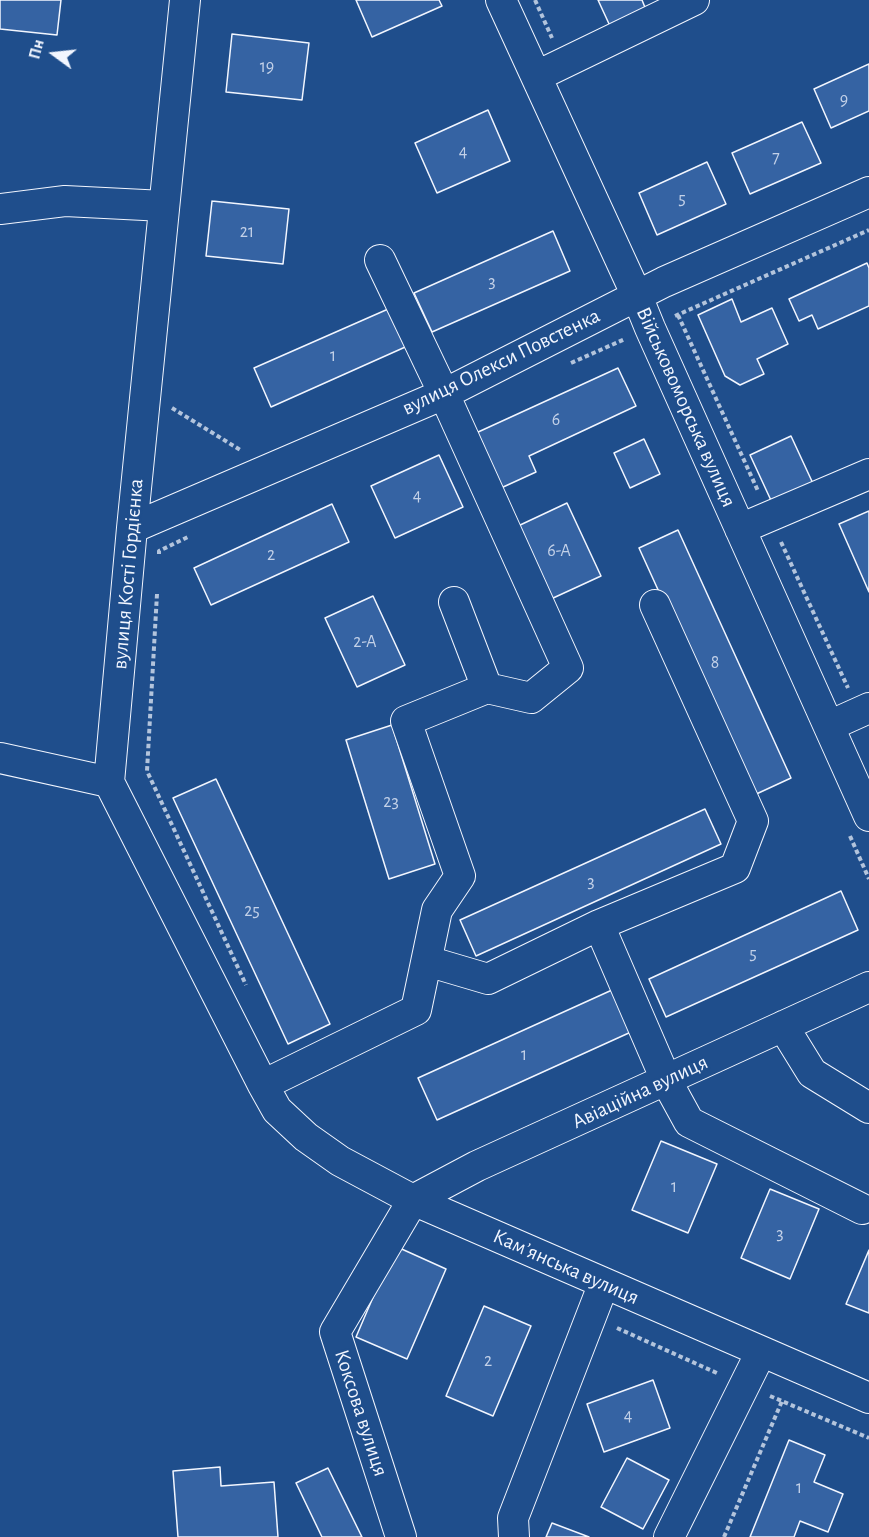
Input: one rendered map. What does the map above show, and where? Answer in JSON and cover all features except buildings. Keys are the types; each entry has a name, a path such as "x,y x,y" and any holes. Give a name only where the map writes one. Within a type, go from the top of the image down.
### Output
{"street":[{"name":"вулиця Кості Гордієнка","path":"109,782 185,0"},
{"name":"Військовоморська вулиця","path":"501,0 637,296 869,816"},
{"path":"537,76 694,0"},
{"name":"вулиця Олекси Повстенка","path":"132,528 444,394 664,282 869,192"},
{"path":"0,209 65,201 164,206"},
{"path":"0,758 109,782 270,1097 416,1010 437,910 460,876 406,721 487,688 531,698 568,669 444,394 380,260"},
{"path":"740,530 869,474"},
{"path":"454,602 487,688"},
{"path":"427,961 488,979 599,925 735,868 753,821 655,605"},
{"path":"829,726 864,710"},
{"path":"599,925 666,1080 689,1122 862,1209"},
{"name":"Авіаційна вулиця","path":"413,1200 477,1166 869,987"},
{"path":"783,1026 812,1072 869,1108"},
{"name":"Камʼянська вулиця","path":"270,1097 306,1137 340,1161 413,1200 869,1398"},
{"name":"Коксова вулиця","path":"401,1537 335,1332 413,1200"},
{"path":"514,1537 513,1518 604,1283"},
{"path":"669,1537 762,1352"}],"path":[{"path":"535,0 564,63"},
{"path":"561,368 869,230"},
{"path":"664,282 769,516 864,710"},
{"path":"158,562 159,550 192,536"},
{"path":"157,585 147,771 247,987"},
{"path":"723,1537 782,1401"}]}
